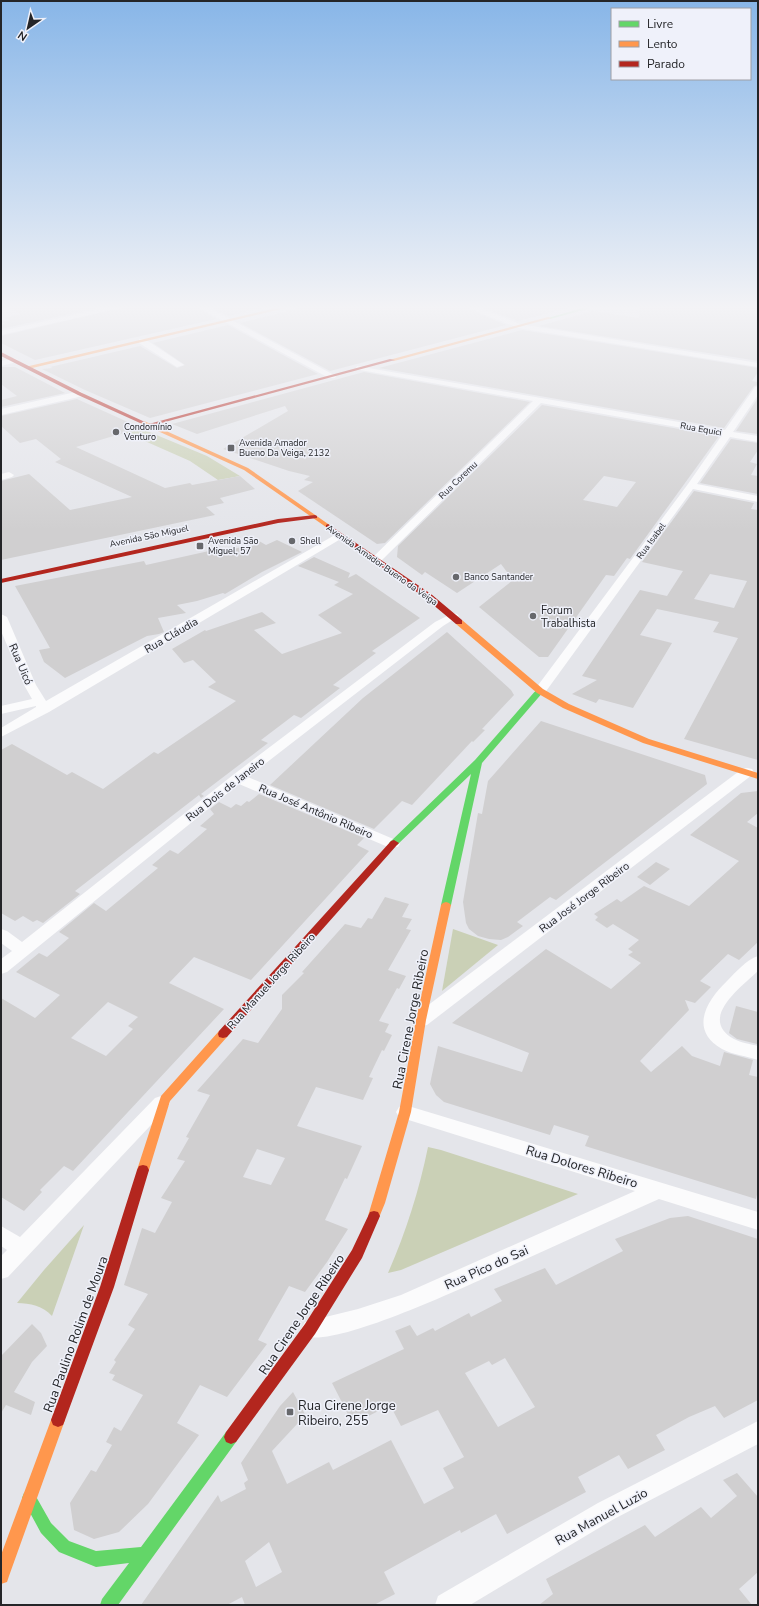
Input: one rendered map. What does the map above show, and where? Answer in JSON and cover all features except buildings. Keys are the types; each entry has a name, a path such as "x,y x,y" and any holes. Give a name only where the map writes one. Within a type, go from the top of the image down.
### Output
{"street":[{"name":"Avenida Amador Bueno da Veiga","path":"53,380 148,425 222,456 246,469 428,596 540,691 594,720 627,734 752,774"},
{"path":"148,425 317,380"},
{"name":"Rua Equici","path":"427,380 758,439"},
{"name":"Rua Isabel","path":"540,691 691,486 758,389"},
{"path":"1,412 80,394"},
{"name":"Rua Coremu","path":"376,560 539,400"},
{"path":"691,486 758,499"},
{"path":"282,507 300,506"},
{"name":"Avenida São Miguel","path":"278,521 300,506"},
{"name":"Avenida São Miguel","path":"1,581 278,521 315,517"},
{"name":"Rua Cláudia","path":"1,734 42,705 340,535"},
{"name":"Rua Uicó","path":"1,616 30,685 42,705"},
{"name":"Rua Dois de Janeiro","path":"1,968 238,778 439,624 453,616"},
{"name":"Rua Manuel Jorge Ribeiro","path":"1,1270 165,1099 393,844 478,762 540,691"},
{"path":"1,710 42,705"},
{"name":"Rua Cirene Jorge Ribeiro","path":"108,1605 310,1329 358,1254 379,1203 405,1112 421,1020 478,762"},
{"name":"Rua José Jorge Ribeiro","path":"421,1020 752,774"},
{"name":"Rua José Antônio Ribeiro","path":"238,778 393,844"},
{"path":"1,935 22,950"},
{"path":"758,962 725,994 711,1011 710,1024 716,1036 729,1044 758,1053"},
{"name":"Rua Paulino Rolim de Moura","path":"1,1576 107,1287 165,1099"},
{"name":"Rua Dolores Ribeiro","path":"405,1112 758,1221"},
{"name":"Rua Pico do Sai","path":"310,1329 358,1319 404,1303 658,1190"},
{"path":"1,1235 21,1249"},
{"name":"Rua Manuel Luzio","path":"447,1605 466,1599 606,1512 758,1432"},
{"path":"30,1498 46,1528 64,1547 96,1558 144,1554"}],"green space":[{"path":"118,419 207,456 240,476 218,480 190,461 104,423"},
{"path":"453,929 498,945 442,991"},
{"path":"428,1147 578,1194 401,1270 388,1273 401,1242 411,1211"},
{"path":"84,1225 52,1316 45,1310 36,1306 17,1303 44,1270"}],"traffic: fast":[{"path":"394,843 478,762 540,691"},
{"path":"446,905 478,762"},
{"path":"108,1605 231,1437"},
{"path":"29,1498 46,1528 64,1547 96,1559 144,1554"}],"traffic: slow":[{"path":"142,422 246,469 328,526"},
{"path":"459,622 540,691 566,706 646,741 758,776"},
{"path":"374,1216 405,1112 421,1020 446,905"},
{"path":"143,1170 165,1099 223,1034"},
{"path":"1,1576 58,1420"}],"traffic: jam":[{"path":"52,380 142,422"},
{"path":"148,425 317,380"},
{"path":"1,581 278,521 315,517"},
{"path":"328,526 428,596 459,622"},
{"path":"223,1034 394,843"},
{"path":"58,1420 107,1287 143,1170"},
{"path":"231,1437 310,1329 357,1254 374,1216"}],"place":[{"name":"Condomínio Venturo","path":"116,432"},
{"name":"Avenida Amador Bueno Da Veiga, 2132","path":"231,448"},
{"name":"Shell","path":"292,541"},
{"name":"Avenida São Miguel, 57","path":"200,546"},
{"name":"Banco Santander","path":"456,577"},
{"name":"Forum Trabalhista","path":"533,616"},
{"name":"Rua Cirene Jorge Ribeiro, 255","path":"290,1412"}]}
